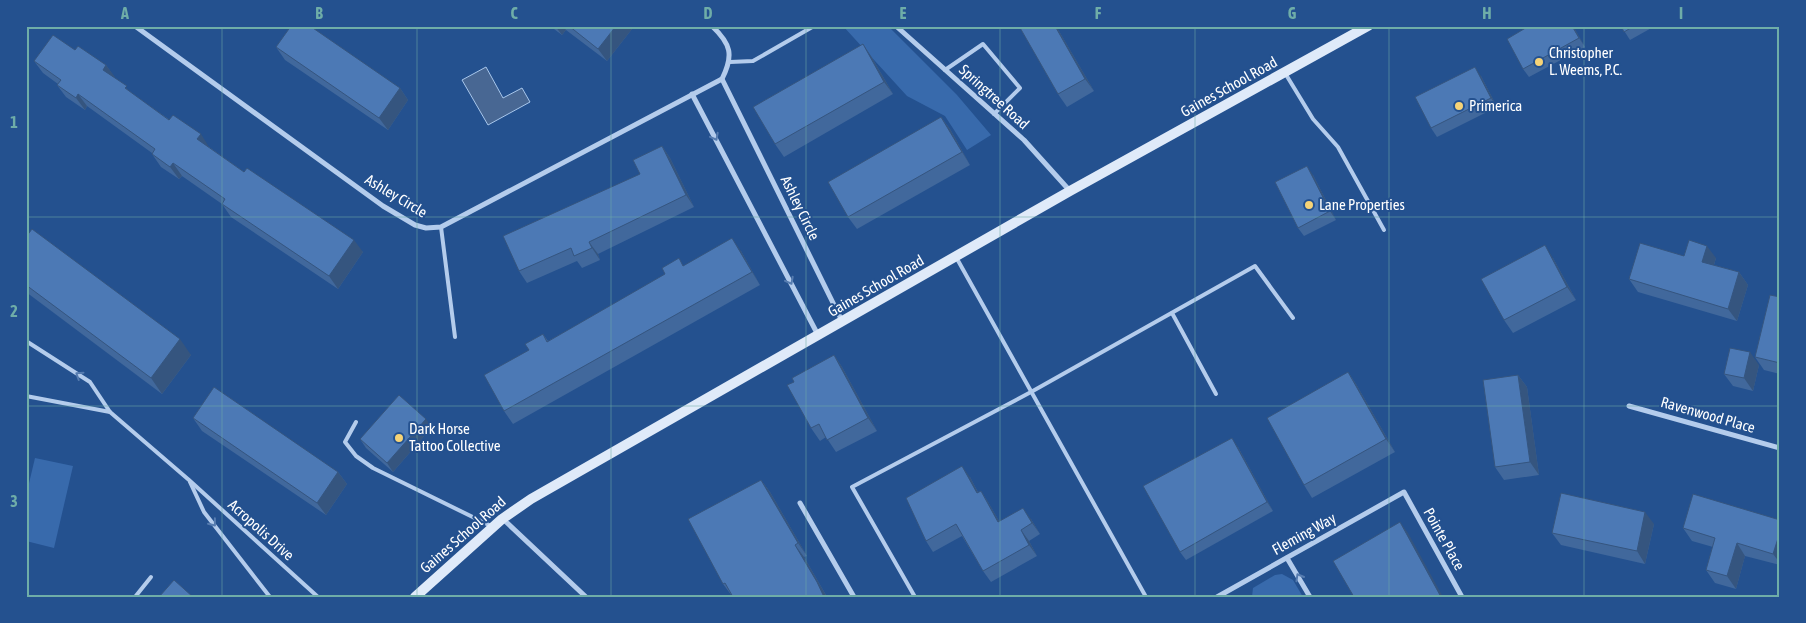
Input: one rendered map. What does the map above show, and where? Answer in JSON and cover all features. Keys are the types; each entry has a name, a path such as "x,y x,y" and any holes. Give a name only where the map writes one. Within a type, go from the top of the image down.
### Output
{"main road":[{"name":"Gaines School Road","path":"415,597 502,519 531,499 1070,191 1368,26"}],"street":[{"name":"Ashley Circle","path":"135,26 383,206 415,225 426,228 441,227 722,78 843,322"},
{"path":"712,26 728,46 730,62 722,78"},
{"name":"Springtree Road","path":"896,26 1024,140 1070,191"},
{"path":"692,94 818,336"},
{"name":"Ravenwood Place","path":"1630,406 1780,448"},
{"name":"Fleming Way","path":"1217,597 1404,492"},
{"name":"Pointe Place","path":"1404,492 1462,597"},
{"path":"800,503 854,597"},
{"path":"502,519 586,597"},
{"path":"1287,558 1310,597"}],"lane":[{"path":"730,62 753,61 814,26"},
{"path":"944,70 984,44 1020,88 994,114"},
{"path":"1285,73 1313,119 1338,147 1384,230"},
{"path":"441,227 455,338"},
{"path":"956,257 1146,597"},
{"path":"915,597 852,487 1031,392 1256,266 1292,318"},
{"path":"1172,313 1216,394"},
{"name":"Acropolis Drive","path":"26,341 90,382 110,412 190,480 318,597"},
{"name":"Acropolis Drive","path":"26,396 110,412"},
{"path":"356,422 345,442 356,456 373,468 493,527"},
{"name":"Acropolis Drive","path":"190,480 204,512 270,597"},
{"path":"135,597 151,577"}],"shaded area":[{"path":"843,26 888,26 957,95 991,135 967,150 945,116 907,96"},
{"path":"486,67 503,98 522,88 530,102 488,125 462,80"},
{"path":"35,458 73,466 54,548 26,541 26,496"},
{"path":"1282,574 1293,580 1303,597 1252,597 1253,588 1275,575"}],"building":[{"path":"291,26 310,26 400,88 379,118 276,47"},
{"path":"569,26 616,26 598,49"},
{"path":"1019,26 1055,26 1085,79 1058,94"},
{"name":"Christopher L. Weems, P.C.","path":"1529,26 1572,26 1579,38 1523,69 1507,39"},
{"path":"1621,26 1634,26 1624,32"},
{"path":"53,35 75,50 78,46 106,65 103,70 127,86 125,88 169,120 173,115 201,134 197,139 244,172 247,168 354,240 329,276 222,204 225,199 173,163 170,167 152,154 155,149 78,94 76,98 57,85 61,80 34,61"},
{"path":"863,44 884,82 775,144 753,107"},
{"name":"Primerica","path":"1475,67 1491,98 1431,128 1415,97"},
{"path":"941,117 962,152 848,217 828,182"},
{"path":"662,146 686,195 589,242 592,248 574,256 571,248 519,271 503,236 640,174 633,160"},
{"name":"Lane Properties","path":"1307,166 1330,211 1298,228 1275,182"},
{"path":"32,229 180,339 151,378 26,285 26,237"},
{"path":"732,238 752,272 504,411 484,375 529,350 525,344 543,334 547,342 665,274 662,268 679,258 683,266"},
{"path":"1689,240 1707,246 1702,262 1739,272 1728,309 1629,279 1640,243 1684,256"},
{"path":"1545,245 1567,287 1504,320 1481,279"},
{"path":"1770,295 1780,297 1780,363 1755,357"},
{"path":"1730,348 1750,352 1744,378 1724,374"},
{"path":"834,355 868,418 827,440 819,424 811,428 787,385 794,382 792,378"},
{"path":"1348,372 1386,439 1304,485 1267,418"},
{"path":"1518,375 1530,462 1495,467 1483,380"},
{"path":"214,387 338,472 317,503 193,418"},
{"name":"Dark Horse Tattoo Collective","path":"399,395 426,419 387,463 360,439"},
{"path":"1232,438 1267,502 1180,552 1143,486"},
{"path":"962,466 977,493 981,491 998,522 1023,508 1032,523 1021,530 1029,545 983,571 956,524 926,541 906,498"},
{"path":"761,480 798,543 795,545 824,597 733,597 725,583 723,584 688,519"},
{"path":"1561,493 1645,512 1637,551 1552,533"},
{"path":"1693,494 1780,520 1780,532 1773,554 1737,543 1727,576 1706,570 1715,538 1683,528"},
{"path":"1400,522 1441,597 1354,597 1333,561"},
{"path":"174,580 193,597 159,597"}],"place":[{"name":"Christopher L. Weems, P.C.","path":"1539,62"},
{"name":"Primerica","path":"1459,106"},
{"name":"Lane Properties","path":"1309,205"},
{"name":"Dark Horse Tattoo Collective","path":"399,438"}]}
